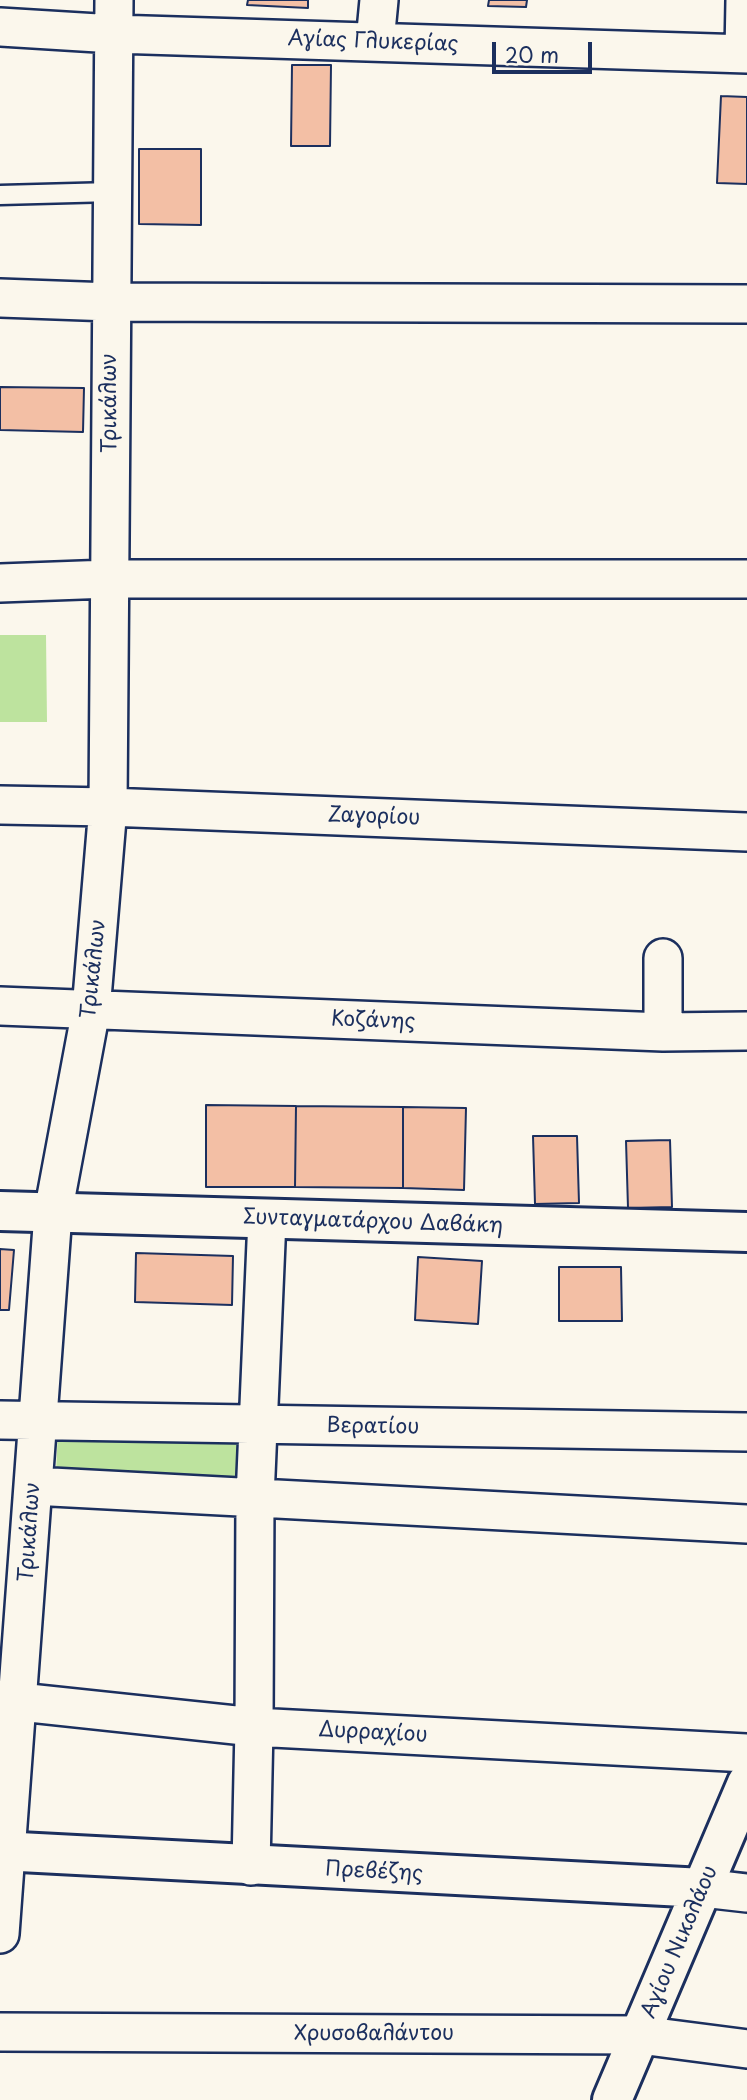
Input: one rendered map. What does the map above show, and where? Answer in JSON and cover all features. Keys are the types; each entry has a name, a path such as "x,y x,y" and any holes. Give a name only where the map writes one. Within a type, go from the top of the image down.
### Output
{"street":[{"path":"375,42 379,0"},
{"path":"745,0 746,54"},
{"name":"Αγίας Γλυκερίας","path":"0,26 114,17 375,42 746,54"},
{"name":"Τρικάλων","path":"0,1934 9,1700 21,1505 38,1421 53,1213 91,1010 108,807 114,17"},
{"path":"0,298 111,302 747,304"},
{"path":"0,583 109,579 747,579"},
{"name":"Ζαγορίου","path":"0,805 747,832"},
{"path":"663,958 663,1032"},
{"name":"Κοζάνης","path":"0,1006 663,1032 747,1031"},
{"name":"Συνταγματάρχου Δαβάκη","path":"0,1211 747,1232"},
{"path":"251,1866 255,1498 267,1219"},
{"name":"Βερατίου","path":"0,1420 747,1432"},
{"path":"21,1505 255,1498 747,1524"},
{"name":"Δυρραχίου","path":"9,1700 254,1727 747,1753"},
{"name":"Αγίου Νικολάου","path":"612,2100 747,1783"},
{"name":"Πρεβέζης","path":"3,1852 704,1888 747,1893"},
{"name":"Χρυσοβαλάντου","path":"0,2032 640,2035 747,2049"}],"lane":[{"path":"0,195 112,192"}],"green space":[{"path":"0,635 46,635 47,722 0,722"},
{"path":"58,1431 239,1438 237,1477 56,1471"}],"building":[{"path":"248,0 308,0 308,8 247,5"},
{"path":"489,0 527,0 526,7 488,6"},
{"path":"292,65 331,65 330,146 291,146"},
{"path":"721,96 747,97 747,184 717,183"},
{"path":"139,149 201,149 201,225 139,224"},
{"path":"0,387 84,388 83,432 0,430"},
{"path":"206,1105 296,1106 295,1187 206,1187"},
{"path":"296,1106 403,1107 403,1188 295,1187"},
{"path":"403,1107 466,1108 464,1190 403,1188"},
{"path":"533,1136 577,1136 579,1203 535,1204"},
{"path":"670,1140 672,1207 628,1208 626,1141"},
{"path":"0,1249 14,1250 9,1310 0,1310"},
{"path":"136,1253 233,1256 232,1305 135,1302"},
{"path":"418,1257 482,1261 478,1324 415,1320"},
{"path":"559,1267 621,1267 622,1321 559,1321"}]}
